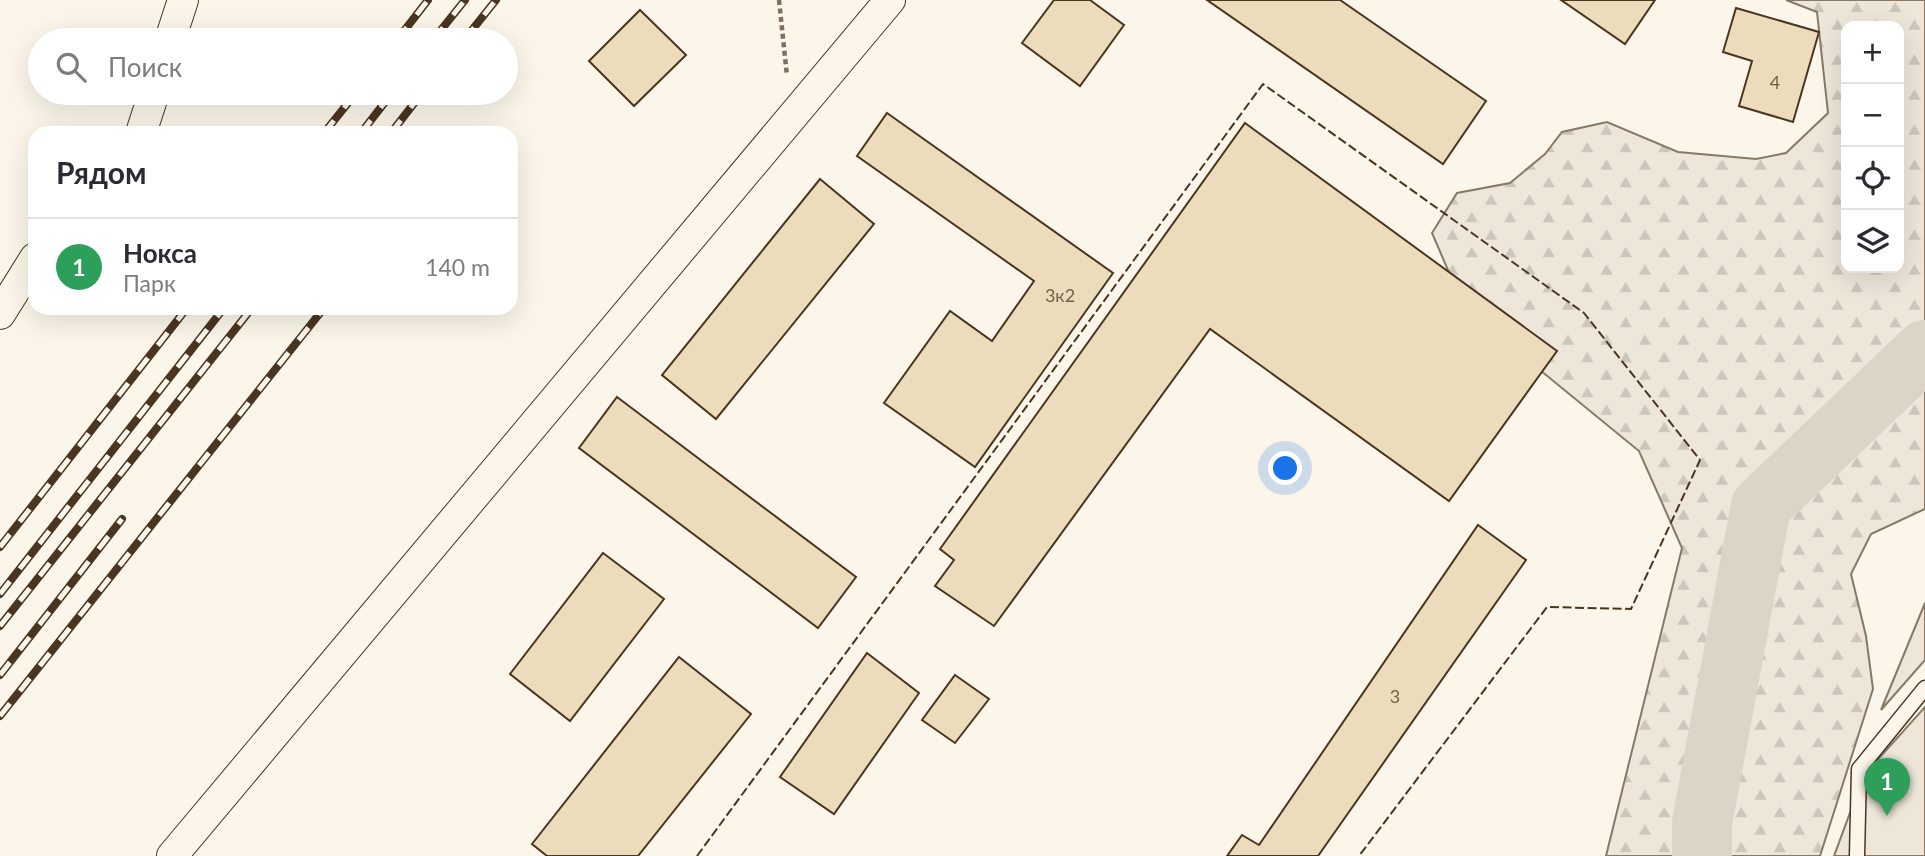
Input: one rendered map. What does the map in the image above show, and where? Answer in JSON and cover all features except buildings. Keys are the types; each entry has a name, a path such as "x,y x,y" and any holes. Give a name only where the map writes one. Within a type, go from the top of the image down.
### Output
{"street":[{"path":"174,28 183,0"},
{"path":"172,856 890,0"},
{"path":"143,126 150,105"},
{"path":"0,314 28,269"}],"lane":[{"path":"1857,856 1859,769 1925,688"}],"path":[{"path":"779,0 791,118"}],"green space":[{"path":"1786,0 1925,0 1925,509 1871,534 1851,574 1866,636 1873,689 1820,856 1606,856 1682,548 1639,451 1502,339 1454,284 1432,233 1457,193 1510,183 1545,154 1562,132 1607,122 1678,152 1756,159 1786,153 1828,113 1817,12"},
{"path":"1925,603 1925,660 1881,710"},
{"path":"1925,707 1925,856 1834,856 1864,775"}],"waterway":[{"path":"1702,856 1702,823 1761,506 1925,350"}],"railway":[{"path":"406,28 428,0"},
{"path":"443,28 465,0"},
{"path":"474,28 496,0"},
{"path":"330,126 346,105"},
{"path":"366,126 383,105"},
{"path":"396,126 413,105"},
{"path":"0,547 182,315"},
{"path":"0,594 219,315"},
{"path":"0,626 246,315"},
{"path":"0,716 318,315"},
{"path":"0,675 122,519"}],"fence":[{"path":"697,856 1263,84 1584,313 1700,460 1631,609 1547,607 1359,856"}],"place":[{"name":"Нокса","path":"1887,816"}]}
